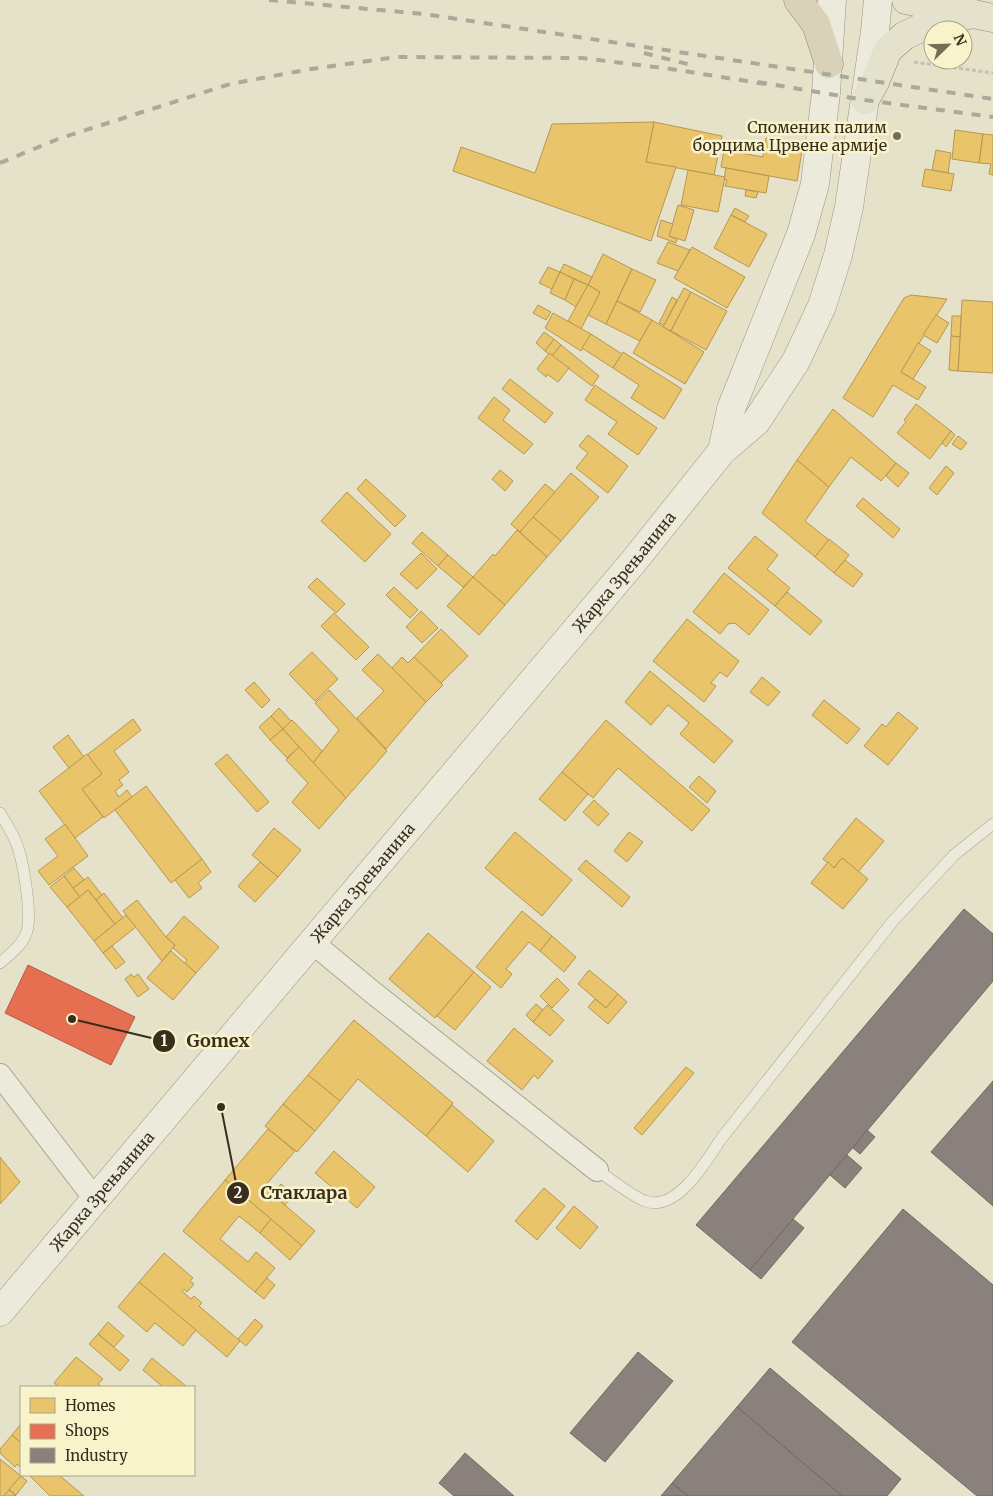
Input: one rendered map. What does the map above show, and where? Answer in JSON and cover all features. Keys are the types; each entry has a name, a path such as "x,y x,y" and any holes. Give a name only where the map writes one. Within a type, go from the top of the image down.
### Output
{"highway":[{"path":"798,0 816,24 829,64"}],"main road":[{"path":"906,0 983,16"},
{"path":"865,100 875,82 888,50 904,36 925,26 983,16"}],"street":[{"name":"Жарка Зрењанина","path":"722,451 730,409 801,234 815,184 829,64 832,0"},
{"name":"Жарка Зрењанина","path":"0,1312 634,561 722,451 756,422 796,361 822,306 838,255 849,207 878,0"},
{"path":"313,942 379,998 596,1170"},
{"path":"0,1075 96,1199"}],"lane":[{"path":"0,813 15,840 21,858 29,916 27,931 21,943 0,963"},
{"path":"596,1170 644,1201 654,1203 674,1197 698,1173 721,1139 893,921 954,855 993,824"}],"path":[{"path":"895,44 914,62 993,73"}],"building: Homes":[{"path":"654,122 722,136 714,175 646,162"},
{"path":"654,122 646,162 676,167 651,241 453,171 461,147 535,173 552,124"},
{"path":"955,130 983,134 979,163 952,159"},
{"path":"983,134 993,135 993,175 989,174 991,164 979,163"},
{"path":"766,138 803,145 797,181 721,167 724,150 763,157"},
{"path":"936,150 951,153 948,173 932,170"},
{"path":"726,168 769,176 766,193 725,186 727,180 724,179"},
{"path":"925,169 954,174 951,191 922,186"},
{"path":"688,170 725,177 718,212 681,205"},
{"path":"746,190 758,192 756,198 745,196"},
{"path":"678,205 694,210 685,241 669,236"},
{"path":"735,208 749,216 745,222 731,215"},
{"path":"731,215 767,234 749,267 714,248"},
{"path":"661,220 673,224 669,236 677,239 676,243 657,236"},
{"path":"668,242 690,250 678,271 657,263"},
{"path":"692,247 745,277 727,308 674,278"},
{"path":"603,254 632,269 606,324 588,315 600,292 588,285"},
{"path":"564,264 592,277 588,285 560,272"},
{"path":"548,267 560,272 552,289 539,283"},
{"path":"632,269 656,280 640,312 617,301"},
{"path":"560,272 574,279 565,300 550,293"},
{"path":"574,279 588,285 576,307 565,300"},
{"path":"588,285 600,292 581,329 568,321"},
{"path":"684,288 691,292 671,331 663,327"},
{"path":"691,292 727,311 706,350 671,331"},
{"path":"911,295 947,299 901,372 926,387 918,400 893,385 873,417 843,398 904,298"},
{"path":"672,297 677,300 664,325 659,323"},
{"path":"962,300 993,302 993,373 958,371"},
{"path":"617,301 652,320 640,341 606,324"},
{"path":"538,305 551,312 546,320 533,313"},
{"path":"553,313 591,334 581,351 545,328"},
{"path":"936,315 949,323 937,343 923,335"},
{"path":"952,316 961,316 960,337 951,336"},
{"path":"652,320 704,352 685,384 633,353"},
{"path":"544,332 554,339 545,351 536,343"},
{"path":"591,334 622,354 613,368 582,348"},
{"path":"951,336 960,337 958,371 949,370"},
{"path":"554,339 561,345 552,356 545,351"},
{"path":"918,343 931,351 913,379 901,372"},
{"path":"561,345 599,376 592,386 552,356"},
{"path":"623,352 682,389 664,419 631,398 639,385 613,368"},
{"path":"549,353 569,368 558,382 547,374 546,377 537,369"},
{"path":"510,379 553,413 545,423 502,389"},
{"path":"595,385 657,428 638,455 608,434 617,422 585,400"},
{"path":"494,397 510,410 503,420 533,444 524,454 478,418"},
{"path":"916,404 951,431 930,459 897,433"},
{"path":"833,409 896,463 881,481 851,457 829,487 797,460"},
{"path":"951,431 955,435 946,447 942,443"},
{"path":"588,435 628,466 608,493 576,468 588,453 579,446"},
{"path":"958,436 967,443 961,450 952,444"},
{"path":"797,460 829,487 805,521 829,540 815,557 762,513"},
{"path":"896,463 909,473 898,487 886,476"},
{"path":"946,466 954,473 937,495 929,488"},
{"path":"500,470 513,481 505,491 492,479"},
{"path":"571,473 599,497 561,541 533,517"},
{"path":"366,479 406,516 395,527 357,489"},
{"path":"545,484 555,492 520,532 511,524"},
{"path":"347,492 391,534 365,562 321,521"},
{"path":"863,498 900,529 893,538 856,506"},
{"path":"533,517 561,541 547,557 520,532"},
{"path":"517,530 547,557 505,605 473,577 493,554 495,556"},
{"path":"422,532 448,555 438,566 412,543"},
{"path":"755,536 778,555 767,569 790,588 775,606 728,568"},
{"path":"829,539 849,555 834,573 815,557"},
{"path":"421,553 437,569 417,589 400,574"},
{"path":"448,555 473,577 463,587 438,566"},
{"path":"845,560 863,574 853,587 834,573"},
{"path":"724,573 769,610 749,635 735,623 728,624 720,634 693,612"},
{"path":"473,577 505,605 479,635 447,606"},
{"path":"317,578 345,604 336,613 308,587"},
{"path":"394,587 418,610 410,618 386,595"},
{"path":"787,592 822,621 810,635 775,606"},
{"path":"421,611 438,628 422,643 406,627"},
{"path":"334,613 369,647 356,660 321,626"},
{"path":"687,619 739,661 727,677 720,672 711,683 716,686 704,702 653,661"},
{"path":"441,629 468,656 441,683 414,657"},
{"path":"312,652 338,679 315,701 289,674"},
{"path":"378,654 426,702 386,749 357,718 384,691 362,670"},
{"path":"402,657 408,663 414,657 443,685 426,702 392,668"},
{"path":"650,671 733,741 714,763 680,734 689,723 668,705 651,725 625,702"},
{"path":"762,677 780,692 768,706 750,692"},
{"path":"254,682 270,700 262,708 245,690"},
{"path":"329,690 387,751 346,798 313,763 339,730 315,703"},
{"path":"824,700 860,729 847,744 812,715"},
{"path":"279,708 291,721 283,729 271,716"},
{"path":"898,712 918,728 888,765 864,746 882,724 886,727"},
{"path":"271,716 283,729 270,740 259,727"},
{"path":"133,719 141,730 114,751 129,772 119,780 123,785 115,791 119,797 127,790 132,797 104,818 82,789 102,774 87,755"},
{"path":"292,720 322,751 313,763 283,729"},
{"path":"606,720 710,810 692,831 618,768 593,798 562,772"},
{"path":"283,729 299,747 287,758 270,740"},
{"path":"68,735 84,757 69,768 53,747"},
{"path":"299,747 346,798 319,829 292,802 308,783 286,760"},
{"path":"87,754 102,774 82,789 103,817 75,838 39,791"},
{"path":"227,754 269,802 257,812 215,764"},
{"path":"562,772 588,794 565,821 539,799"},
{"path":"699,776 716,791 707,803 689,787"},
{"path":"146,786 202,859 171,883 115,810"},
{"path":"594,800 609,814 598,826 583,812"},
{"path":"856,818 884,841 858,872 842,858 834,868 823,859"},
{"path":"65,824 88,856 49,885 38,871 58,856 45,839"},
{"path":"274,828 301,850 278,877 252,855"},
{"path":"515,832 572,880 542,916 485,868"},
{"path":"629,832 643,842 627,862 614,851"},
{"path":"842,858 868,879 843,909 811,883 828,862 834,868"},
{"path":"202,859 211,872 198,883 202,888 189,898 175,880"},
{"path":"586,860 630,897 622,907 578,869"},
{"path":"260,862 278,877 255,902 238,886"},
{"path":"74,868 84,880 73,888 64,876"},
{"path":"64,876 80,897 67,907 50,887"},
{"path":"88,877 102,895 96,900 88,890 80,897 73,888"},
{"path":"88,890 115,924 94,941 67,907"},
{"path":"104,893 123,918 115,924 96,900"},
{"path":"137,900 166,937 175,945 162,961 123,911"},
{"path":"522,911 552,936 540,951 529,942 506,969 512,974 501,988 476,967"},
{"path":"126,915 136,927 103,953 94,941"},
{"path":"184,916 219,947 196,973 185,963 187,960 173,948 175,945 166,937"},
{"path":"428,933 474,972 435,1018 389,979"},
{"path":"552,936 576,957 564,972 540,951"},
{"path":"112,946 125,962 116,969 103,953"},
{"path":"171,951 196,973 173,1000 147,978"},
{"path":"589,970 618,994 606,1008 578,984"},
{"path":"474,972 491,987 455,1030 437,1016"},
{"path":"131,974 134,977 138,974 149,989 138,997 125,979"},
{"path":"557,978 569,990 552,1008 540,996"},
{"path":"618,994 627,1002 608,1024 588,1007 595,999 606,1008"},
{"path":"536,1004 543,1010 533,1022 526,1015"},
{"path":"547,1005 564,1020 550,1036 533,1022"},
{"path":"354,1020 453,1103 426,1136 358,1079 340,1101 308,1075"},
{"path":"514,1028 553,1061 538,1079 534,1075 522,1090 487,1061"},
{"path":"686,1067 694,1073 642,1135 634,1128"},
{"path":"308,1075 340,1101 315,1131 283,1104"},
{"path":"283,1104 315,1131 297,1152 265,1126"},
{"path":"452,1105 494,1141 468,1172 426,1136"},
{"path":"268,1129 295,1151 264,1187 315,1231 302,1246 225,1180"},
{"path":"334,1151 375,1187 357,1208 315,1173"},
{"path":"0,1157 20,1182 0,1204"},
{"path":"225,1180 271,1219 260,1233 239,1216 220,1239 248,1262 256,1252 275,1268 255,1292 183,1231"},
{"path":"281,1184 293,1195 285,1205 272,1194"},
{"path":"544,1188 565,1206 537,1240 515,1221"},
{"path":"574,1206 598,1227 580,1249 556,1228"},
{"path":"271,1219 302,1246 290,1260 260,1233"},
{"path":"164,1253 193,1278 190,1281 194,1284 187,1292 184,1289 182,1291 191,1299 194,1296 202,1303 199,1306 240,1341 227,1357 139,1282"},
{"path":"267,1278 275,1285 264,1299 255,1292"},
{"path":"139,1282 196,1330 183,1346 155,1323 147,1332 118,1307"},
{"path":"255,1319 263,1326 246,1346 238,1339"},
{"path":"108,1322 124,1336 114,1347 98,1334"},
{"path":"98,1334 129,1360 120,1371 89,1344"},
{"path":"76,1357 103,1379 98,1384 101,1386 58,1386 54,1383"},
{"path":"152,1358 186,1386 162,1386 143,1370"},
{"path":"20,1425 20,1442 12,1435"},
{"path":"12,1435 20,1442 20,1467 17,1464 15,1467 0,1453 0,1449"},
{"path":"0,1459 21,1476 4,1496 0,1496"},
{"path":"21,1476 27,1481 16,1495 9,1489"},
{"path":"30,1476 60,1476 84,1496 50,1496"},
{"path":"9,1490 16,1496 4,1496"}],"building: Shops":[{"path":"28,965 135,1017 111,1065 5,1013"}],"building: Industry":[{"path":"964,909 993,934 993,981 750,1270 696,1225"},
{"path":"993,1081 993,1206 931,1152"},
{"path":"867,1130 875,1137 860,1154 853,1148"},
{"path":"847,1155 862,1168 845,1188 830,1175"},
{"path":"903,1209 993,1285 993,1496 977,1496 792,1342"},
{"path":"793,1219 804,1228 761,1279 750,1270"},
{"path":"638,1352 673,1381 605,1462 570,1433"},
{"path":"770,1368 901,1479 887,1496 842,1496 737,1407"},
{"path":"737,1407 842,1496 688,1496 672,1483"},
{"path":"465,1453 514,1496 454,1496 439,1483"},
{"path":"672,1483 688,1496 661,1496"}],"railway":[{"path":"269,0 424,14 993,99"},
{"path":"644,53 695,66"},
{"path":"0,163 58,139 230,84 311,69 397,57 582,58 671,69 765,84"},
{"path":"758,82 865,100 993,117"}],"place":[{"name":"Споменик палим борцима Црвене армије","path":"897,136"},
{"name":"Gomex","path":"72,1019"},
{"name":"Стаклара","path":"221,1107"}]}
